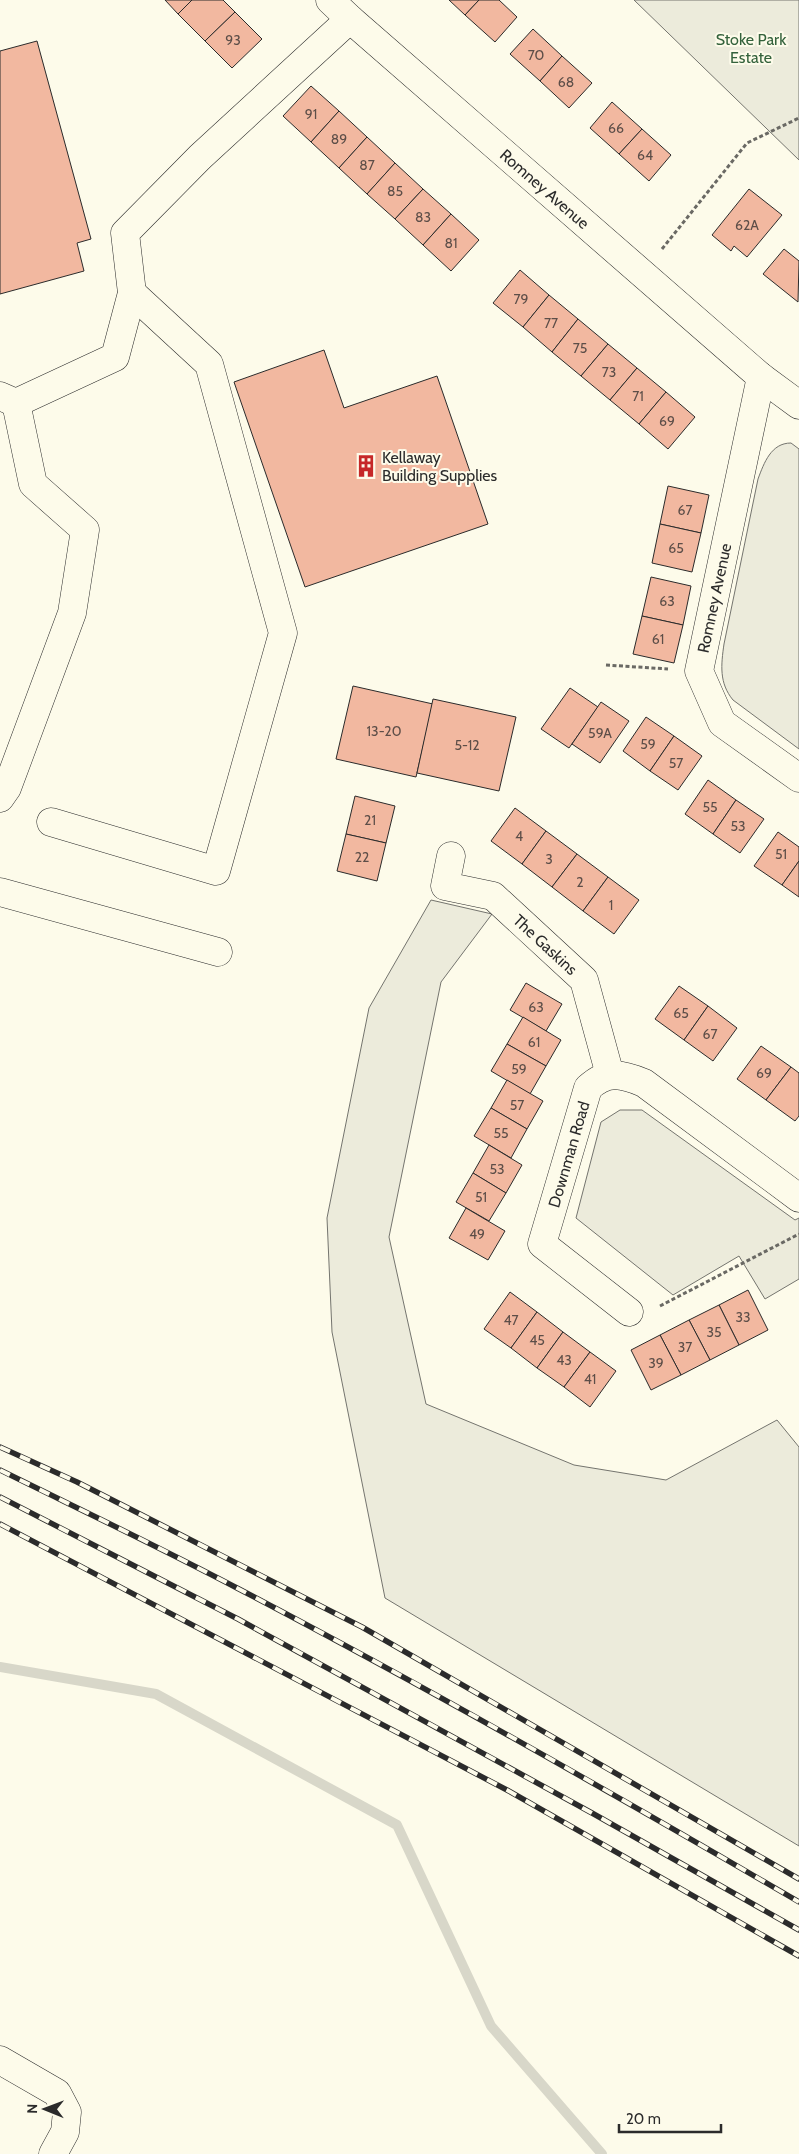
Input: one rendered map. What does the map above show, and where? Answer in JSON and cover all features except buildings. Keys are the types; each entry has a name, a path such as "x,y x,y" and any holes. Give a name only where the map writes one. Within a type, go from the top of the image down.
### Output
{"street":[{"name":"Romney Avenue","path":"330,0 761,377 799,405"},
{"path":"0,798 7,788 72,613 85,530 33,484 8,400 115,357 132,293 125,233 200,157 350,19"},
{"path":"51,822 216,871 283,633 209,364 132,293"},
{"name":"Romney Avenue","path":"761,377 699,671 722,723 799,778"},
{"name":"The Gaskins","path":"451,856 445,886 493,896 584,980 610,1075"},
{"path":"0,892 218,952"},
{"path":"610,1075 627,1076 644,1083 799,1198"},
{"name":"Downman Road","path":"610,1075 598,1079 588,1088 542,1244 641,1311"},
{"path":"0,2060 57,2093 68,2112 65,2132 53,2154"}],"path":[{"path":"644,273 748,142 799,118"},
{"path":"606,665 699,671"},
{"path":"641,1311 799,1234"}],"green space":[{"name":"Stoke Park Estate","path":"634,0 799,0 799,160"},
{"path":"791,443 799,449 799,749 733,700 725,687 722,674 724,644 758,479 773,450 778,446"},
{"path":"431,900 492,914 441,982 389,1237 426,1404 574,1465 666,1480 777,1420 799,1447 799,1846 385,1598 332,1332 327,1218 369,1008"},
{"path":"620,1110 642,1110 795,1220 799,1218 799,1279 765,1299 739,1256 673,1295 576,1218 601,1122"}],"waterway":[{"path":"0,1667 156,1694 397,1825 491,2026 602,2154"}],"railway":[{"path":"0,1447 77,1482 362,1627 799,1879"},
{"path":"0,1470 149,1543 308,1625 450,1702 799,1902"},
{"path":"0,1497 238,1619 592,1813 799,1930"},
{"path":"0,1524 507,1790 799,1956"}],"place":[{"name":"Kellaway Building Supplies","path":"366,466"}]}
